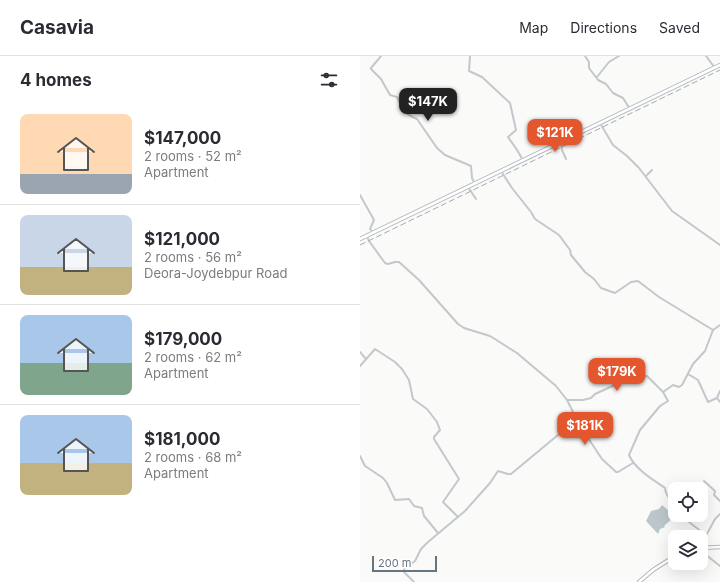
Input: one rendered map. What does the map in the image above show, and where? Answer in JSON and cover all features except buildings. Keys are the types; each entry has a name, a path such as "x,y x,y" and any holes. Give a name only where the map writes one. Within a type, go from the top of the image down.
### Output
{"street":[{"path":"381,56 371,68 381,80 390,95 397,97 408,116 416,118 437,148 445,155 471,166 472,178 475,184"},
{"path":"470,56 469,71 482,77 510,104 516,130 508,137 523,160"},
{"path":"585,56 589,62 589,68 598,80 623,98 630,109"},
{"path":"597,77 609,62 619,56"},
{"path":"706,56 715,68"},
{"path":"360,239 720,65"},
{"path":"600,123 610,142 616,149 627,156 646,176 672,211 720,245"},
{"path":"561,142 562,150 566,159"},
{"path":"646,176 652,170"},
{"path":"501,171 531,212 534,219 558,235 570,250 571,255 601,288 615,293 631,282 638,281 659,297 713,330"},
{"path":"468,187 476,199"},
{"path":"360,195 374,220 370,229 373,233"},
{"path":"367,236 385,263 388,264 399,262 419,280 458,324 464,328 490,336 517,353 556,386 602,459 616,472 633,463"},
{"path":"664,392 674,385 679,387 681,386 693,364 705,351 713,330 720,326"},
{"path":"360,366 375,349 394,362 407,376 413,399 427,409 437,422 440,430 434,439 459,479 443,502 458,517"},
{"path":"360,352 366,359"},
{"path":"566,400 583,400 591,398 617,384 631,372 638,379 647,376 664,392 668,402 660,406 640,430 629,455 633,463 665,488 668,497"},
{"path":"688,374 698,380 707,401 710,402 717,398 720,391"},
{"path":"717,398 720,402"},
{"path":"414,582 404,572 404,569 415,561 421,550 458,517 490,483 498,470 511,474 558,435 580,426"},
{"path":"360,456 366,467 383,478 387,483 395,500 410,499 414,506 422,508 424,516 438,534"},
{"path":"704,481 715,491 714,495 720,501"},
{"path":"708,534 715,519 720,514"},
{"path":"689,522 699,530"},
{"path":"708,549 720,547"},
{"path":"708,556 720,566"},
{"path":"639,582 653,570 668,560"}],"shaded area":[{"path":"662,505 668,510 668,522 664,526 665,527 660,529 658,534 646,521 651,511 659,509"}],"railway":[{"path":"360,245 720,70"}]}
